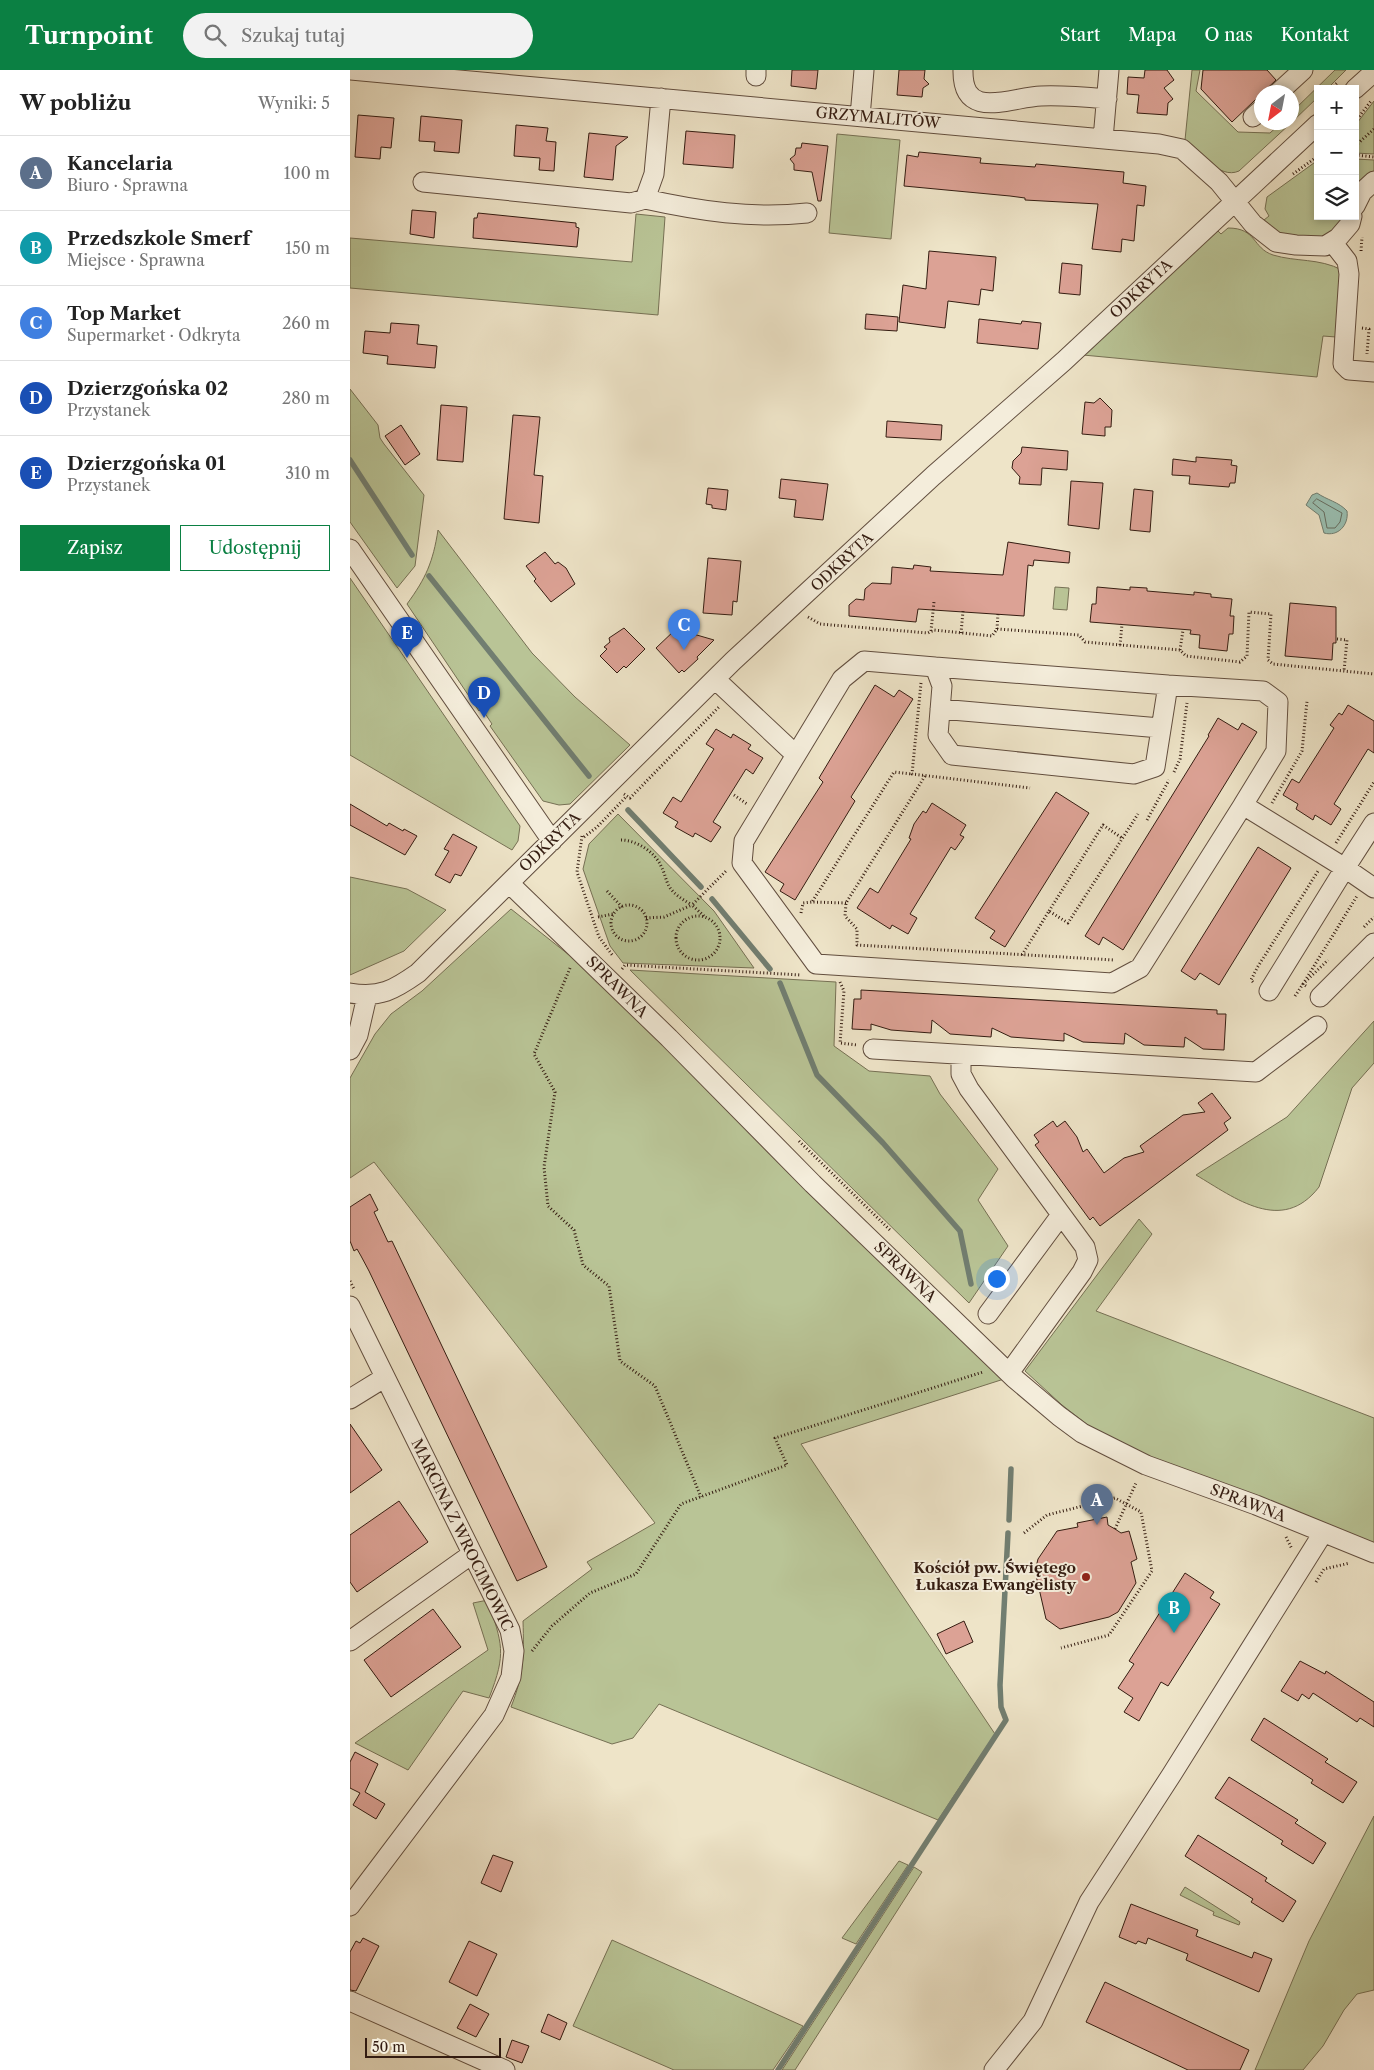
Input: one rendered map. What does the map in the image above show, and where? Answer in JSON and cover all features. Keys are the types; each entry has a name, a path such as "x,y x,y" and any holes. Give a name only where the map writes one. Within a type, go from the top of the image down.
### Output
{"street":[{"name":"GRZYMALITÓW","path":"350,70 1159,144 1182,149 1219,182 1257,228 1276,242 1314,246 1325,246 1333,243"},
{"path":"860,117 864,70"},
{"path":"963,70 963,84 973,98 984,104 998,104 1035,96 1056,95 1107,99"},
{"path":"1103,139 1109,70"},
{"path":"1287,85 1304,70"},
{"path":"1359,85 1374,72"},
{"path":"645,199 654,174 661,98"},
{"name":"ODKRYTA","path":"359,995 385,993 418,973 715,679 933,476 1064,361 1314,128"},
{"path":"1359,198 1362,192 1374,181"},
{"path":"423,182 631,203 645,199 747,216 774,216 807,212"},
{"path":"1351,220 1350,224 1333,243 1347,261 1349,274 1343,364 1349,370 1374,372"},
{"path":"350,550 552,841"},
{"path":"864,661 929,670 1166,692 1263,691 1278,702 1276,751 1140,968 1112,983 816,964 742,863 744,841 842,679 864,661"},
{"path":"929,670 942,686 938,735 952,755 1134,774 1155,767 1166,692"},
{"path":"715,679 796,755"},
{"path":"940,709 1160,728"},
{"path":"1242,805 1327,857 1342,873 1374,888"},
{"path":"1269,991 1374,824"},
{"name":"SPRAWNA","path":"509,883 578,949 813,1184 1006,1370 1082,1434 1146,1465 1256,1505 1374,1553"},
{"path":"1320,997 1374,943"},
{"path":"350,1050 358,1035 359,995"},
{"path":"872,1049 961,1056 1256,1072 1317,1026"},
{"path":"961,1056 961,1074 969,1089 1084,1247 1088,1260 1082,1272 1006,1370"},
{"path":"988,1314 1061,1215"},
{"name":"MARCINA Z WROCIMOWIC","path":"350,1306 510,1630 514,1650 511,1677 494,1715 350,1906"},
{"path":"350,1399 384,1378"},
{"path":"994,2070 1033,2021 1089,1902 1172,1774 1323,1533"},
{"path":"350,1641 472,1554"},
{"path":"350,2002 505,2070"}],"path":[{"path":"1359,117 1374,96"},
{"path":"1359,142 1374,129"},
{"path":"1359,156 1374,157"},
{"path":"931,632 934,602"},
{"path":"806,611 809,619 820,624 992,636 997,629 998,614"},
{"path":"961,633 963,611"},
{"path":"997,629 1079,635 1085,642 1180,650 1186,656 1240,662 1246,656 1249,612 1271,614 1268,660 1274,664 1374,674"},
{"path":"1120,646 1122,624"},
{"path":"1180,650 1183,630"},
{"path":"1337,639 1347,640 1344,671"},
{"path":"912,774 929,670"},
{"path":"1166,692 1197,703"},
{"path":"620,792 630,798 716,711 723,700 730,694"},
{"path":"812,902 894,772 1030,788"},
{"path":"925,776 846,903 845,916 857,929 857,945 1122,960"},
{"path":"1269,991 1251,980 1374,782"},
{"path":"734,795 752,807"},
{"path":"623,967 599,937 577,872 578,855 583,837 603,821 627,796"},
{"path":"1049,911 1068,923 1138,814"},
{"path":"1022,955 1103,825 1123,838"},
{"path":"580,830 583,837"},
{"path":"621,840 626,840 648,851 660,864 670,887 678,897 692,905 715,923 720,934 718,949 707,958 695,960 683,954 676,944 676,933 682,922 694,916 704,916"},
{"path":"646,918 664,917 692,905 728,868 742,863"},
{"path":"1320,997 1303,984 1360,891 1342,873"},
{"path":"607,891 622,907"},
{"path":"794,913 800,914 804,903 846,903"},
{"path":"598,917 614,914 622,907 634,906 643,912 646,918 646,929 642,937 634,941 626,941 617,937 613,933 611,926 614,914"},
{"path":"578,949 534,1054 555,1092 544,1167 548,1206 574,1230 583,1265 610,1286 620,1361 655,1386 701,1497"},
{"path":"625,975 617,972 625,965 802,975"},
{"path":"836,978 841,983 844,991 840,1043 870,1045 872,1049"},
{"path":"794,1136 893,1233"},
{"path":"511,1677 552,1626 590,1593 636,1574 681,1504 787,1465 775,1438 1006,1370"},
{"path":"1115,1529 1136,1484"},
{"path":"1024,1533 1047,1515 1115,1498 1140,1512 1152,1571 1110,1635 1060,1648"},
{"path":"1314,1586 1324,1570 1353,1562"}],"shaded area":[{"path":"1192,70 1200,70 1196,91 1238,132 1270,133 1273,130 1283,130 1239,171 1232,173 1224,172 1217,168 1185,140"},
{"path":"1335,70 1346,70 1331,85 1320,85"},
{"path":"1314,91 1314,101 1299,115 1299,105"},
{"path":"1374,101 1374,154 1359,153 1359,120"},
{"path":"837,134 900,140 891,239 829,233"},
{"path":"1359,159 1374,160 1374,172 1359,184"},
{"path":"1314,163 1314,220 1341,220 1336,230 1328,236 1314,238 1291,237 1277,232 1264,220 1269,216 1265,209 1267,197"},
{"path":"636,214 665,217 658,315 350,288 350,238 632,262"},
{"path":"1228,228 1244,231 1261,248 1273,255 1316,262 1342,270 1336,337 1323,336 1317,377 1083,355 1217,230 1221,234"},
{"path":"350,389 378,425 380,438 384,444 424,495 415,566 397,588 350,522"},
{"path":"438,530 532,653 575,697 630,745 570,804 559,805 543,801 490,726 492,724 482,709 479,711 407,604 428,569"},
{"path":"350,578 520,826 518,841 512,850 350,755"},
{"path":"1055,587 1069,588 1067,610 1053,609"},
{"path":"618,814 714,911 754,968 623,963 610,946 583,869 589,844"},
{"path":"350,877 407,889 446,910 404,951 350,975"},
{"path":"511,909 583,966 1004,1379 801,1444 995,1734 938,1820 659,1704 633,1738 612,1744 511,1707 522,1665 523,1621 592,1569 587,1562 655,1523 374,1162 350,1178 350,1078 375,1034 391,1014 422,991"},
{"path":"630,970 836,982 834,1046 869,1071 930,1076 940,1094 998,1169 978,1200 1008,1246 969,1303"},
{"path":"1374,1021 1374,1063 1352,1088 1319,1187 1305,1201 1290,1209 1258,1208 1242,1202 1196,1175 1287,1117"},
{"path":"1139,1219 1152,1234 1096,1311 1374,1418 1374,1543 1152,1458 1093,1429 1062,1405 1025,1371"},
{"path":"488,1600 497,1628 500,1649 498,1670 489,1698 463,1691 408,1770 355,1743 488,1650 473,1603"},
{"path":"1374,1816 1374,1990 1357,1994 1344,2010 1323,2046 1303,2070 1255,2070 1309,1941"},
{"path":"899,1861 908,1865 856,1944 842,1938"},
{"path":"914,1867 922,1872 795,2070 782,2070"},
{"path":"1185,1887 1240,1922 1239,1925 1213,1915 1214,1912 1180,1895"},
{"path":"612,1940 803,2026 773,2070 674,2070 573,2026"}],"water":[{"path":"1317,493 1340,505 1347,511 1344,525 1334,533 1324,533 1319,515 1306,505 1312,495"}],"building":[{"path":"792,70 818,70 816,89 791,86"},
{"path":"899,70 925,70 924,79 929,84 923,88 922,97 897,95"},
{"path":"1145,70 1167,70 1174,80 1164,88 1173,99 1168,103 1167,115 1137,113 1139,95 1127,94 1128,77 1144,78"},
{"path":"1203,70 1267,70 1276,80 1271,85 1254,85 1254,101 1232,122 1201,89"},
{"path":"358,115 394,118 391,148 381,147 380,159 355,157"},
{"path":"421,116 462,120 459,153 434,151 435,142 419,141"},
{"path":"516,125 548,128 546,141 556,142 554,171 539,170 540,158 514,156"},
{"path":"686,131 735,135 733,168 683,164"},
{"path":"589,133 628,137 616,146 613,180 584,177"},
{"path":"802,143 828,146 821,201 818,201 812,172 794,170 794,164 790,159 795,155 796,148 801,148"},
{"path":"919,152 981,158 980,163 1035,167 1036,164 1124,172 1123,183 1146,186 1144,206 1137,205 1134,241 1122,239 1121,252 1092,249 1098,204 1025,200 1025,198 1010,196 904,186 907,155 918,157"},
{"path":"412,210 436,212 434,238 410,234"},
{"path":"478,213 576,223 576,227 579,228 577,247 473,238 474,218 477,218"},
{"path":"929,251 996,257 993,291 981,289 979,305 948,301 945,328 899,322 903,285 926,289"},
{"path":"1062,263 1082,265 1080,295 1059,293"},
{"path":"866,314 898,317 897,331 865,329"},
{"path":"979,319 1021,324 1022,321 1041,323 1038,349 977,343"},
{"path":"391,323 419,325 417,344 437,346 435,368 387,364 388,356 363,353 365,331 390,333"},
{"path":"1100,398 1112,410 1111,427 1105,427 1105,436 1082,434 1085,402 1094,403"},
{"path":"441,405 467,407 463,462 437,460"},
{"path":"513,415 540,417 534,475 543,476 539,523 504,519"},
{"path":"887,421 942,425 941,440 886,437"},
{"path":"401,425 420,454 405,465 385,436"},
{"path":"1022,447 1068,451 1067,470 1042,468 1041,485 1019,484 1020,477 1012,468 1013,461 1021,453"},
{"path":"1196,457 1232,460 1231,465 1237,466 1235,483 1230,483 1229,487 1189,484 1190,476 1172,475 1173,459 1196,462"},
{"path":"781,479 828,484 823,520 794,517 796,500 779,498"},
{"path":"1071,481 1103,483 1099,529 1068,525"},
{"path":"708,488 728,490 726,510 712,508 712,505 706,504"},
{"path":"1134,489 1153,491 1150,532 1130,530"},
{"path":"1008,542 1070,552 1069,563 1034,560 1033,566 1028,565 1024,616 918,609 916,622 849,616 849,605 856,599 864,600 865,589 872,583 891,584 892,567 913,569 914,565 931,567 930,571 1003,575"},
{"path":"545,552 555,564 558,562 566,568 575,584 551,602 534,581 536,579 526,566"},
{"path":"708,558 741,561 737,602 733,601 732,615 703,613"},
{"path":"1097,587 1130,590 1130,587 1147,588 1147,591 1194,595 1194,592 1211,594 1211,597 1232,599 1230,616 1234,616 1233,634 1229,634 1227,651 1199,648 1200,635 1190,634 1191,630 1090,622 1092,604 1096,604"},
{"path":"1290,603 1336,607 1336,643 1333,643 1332,660 1285,656"},
{"path":"624,628 645,649 626,668 624,666 617,673 600,656 607,649 604,647 610,642 609,638"},
{"path":"676,629 714,640 697,657 698,659 684,672 682,670 679,673 656,648"},
{"path":"875,685 894,697 899,690 913,699 851,797 855,801 795,900 780,891 784,884 765,872 823,782 819,778"},
{"path":"1348,705 1374,721 1374,753 1368,749 1334,804 1341,809 1331,825 1315,815 1313,820 1296,809 1298,804 1283,795 1292,779 1299,783 1334,728 1330,725 1339,713 1342,715"},
{"path":"1218,718 1238,730 1242,723 1257,732 1123,950 1103,937 1099,945 1085,936 1209,736"},
{"path":"716,729 731,738 733,734 751,745 748,749 763,758 753,774 746,769 713,822 721,827 711,842 695,833 693,837 675,827 678,822 663,813 673,797 681,802 714,749 706,744"},
{"path":"1056,792 1089,813 1005,947 990,938 995,931 975,918"},
{"path":"932,803 966,825 960,835 964,837 955,850 951,847 910,914 917,918 908,934 892,925 890,929 857,908 870,888 878,893 911,839 909,838 914,824 923,811 926,813"},
{"path":"350,804 387,826 389,823 417,836 405,855 350,825"},
{"path":"453,834 477,847 461,876 455,874 450,883 435,875 449,851 444,849"},
{"path":"1258,847 1291,868 1219,985 1200,973 1195,980 1181,971"},
{"path":"861,990 1217,1010 1217,1014 1226,1014 1224,1050 1203,1049 1185,1037 1184,1047 1144,1045 1125,1033 1124,1044 1083,1042 1064,1033 1064,1041 1011,1037 992,1028 991,1037 950,1034 932,1020 931,1033 891,1030 871,1024 871,1030 852,1029 854,999 861,999"},
{"path":"1212,1093 1231,1118 1224,1123 1228,1130 1100,1226 1093,1217 1090,1220 1035,1145 1039,1142 1034,1135 1053,1121 1057,1127 1065,1121 1077,1137 1083,1152 1087,1149 1104,1173 1124,1158 1144,1152 1140,1146 1183,1115 1205,1112 1198,1103"},
{"path":"370,1194 378,1210 374,1212 388,1242 392,1241 547,1567 517,1581 369,1271 357,1249 354,1251 350,1241 350,1207"},
{"path":"350,1424 382,1470 350,1493"},
{"path":"399,1501 428,1542 357,1592 350,1582 350,1535"},
{"name":"Kościół pw. Świętego Łukasza Ewangelisty","path":"1107,1517 1108,1525 1121,1533 1129,1531 1137,1559 1131,1562 1136,1583 1118,1612 1109,1617 1060,1629 1046,1619 1035,1571 1038,1559 1057,1531 1078,1527 1077,1523"},
{"path":"1185,1573 1214,1592 1210,1598 1220,1604 1168,1686 1161,1682 1139,1721 1124,1712 1133,1698 1118,1688 1134,1664 1129,1661"},
{"path":"433,1609 461,1647 391,1697 364,1660"},
{"path":"964,1621 973,1642 946,1654 937,1634"},
{"path":"1300,1661 1325,1674 1326,1671 1374,1702 1374,1727 1360,1718 1357,1722 1313,1693 1309,1699 1302,1694 1298,1701 1281,1691"},
{"path":"1264,1718 1328,1759 1325,1762 1357,1782 1343,1803 1311,1783 1313,1780 1251,1740"},
{"path":"355,1752 378,1764 365,1792 385,1804 376,1819 353,1805 360,1793 350,1788 350,1762"},
{"path":"1229,1777 1298,1820 1295,1823 1326,1843 1313,1864 1281,1844 1283,1841 1215,1798"},
{"path":"1198,1835 1267,1878 1265,1881 1296,1901 1283,1922 1251,1902 1253,1899 1185,1856"},
{"path":"493,1855 513,1862 501,1892 481,1883"},
{"path":"1131,1904 1198,1930 1196,1936 1252,1958 1254,1952 1272,1959 1259,1992 1186,1960 1188,1954 1148,1938 1146,1944 1138,1941 1136,1944 1119,1937"},
{"path":"363,1938 379,1946 356,1991 350,1990 350,1952 356,1941 360,1943"},
{"path":"469,1941 497,1954 477,1996 449,1982"},
{"path":"1105,1982 1249,2050 1240,2070 1188,2070 1086,2022"},
{"path":"470,2004 489,2014 476,2037 457,2028"},
{"path":"548,2014 567,2023 560,2040 541,2032"},
{"path":"512,2040 529,2046 522,2063 506,2057"}],"waterway":[{"path":"350,460 412,555"},
{"path":"429,576 589,776"},
{"path":"628,810 701,887"},
{"path":"712,899 770,969"},
{"path":"780,983 817,1075 883,1143 960,1231 971,1284"},
{"path":"1009,1520 1011,1469"},
{"path":"778,2070 1006,1720 1001,1707 1000,1685 1008,1533"}],"place":[{"name":"Top Market","path":"684,650"},
{"name":"Dzierzgońska 01","path":"407,658"},
{"name":"Dzierzgońska 02","path":"484,718"},
{"name":"Kancelaria","path":"1097,1525"},
{"name":"Kościół pw. Świętego Łukasza Ewangelisty","path":"1086,1577"},
{"name":"Przedszkole Smerf","path":"1174,1633"}]}
